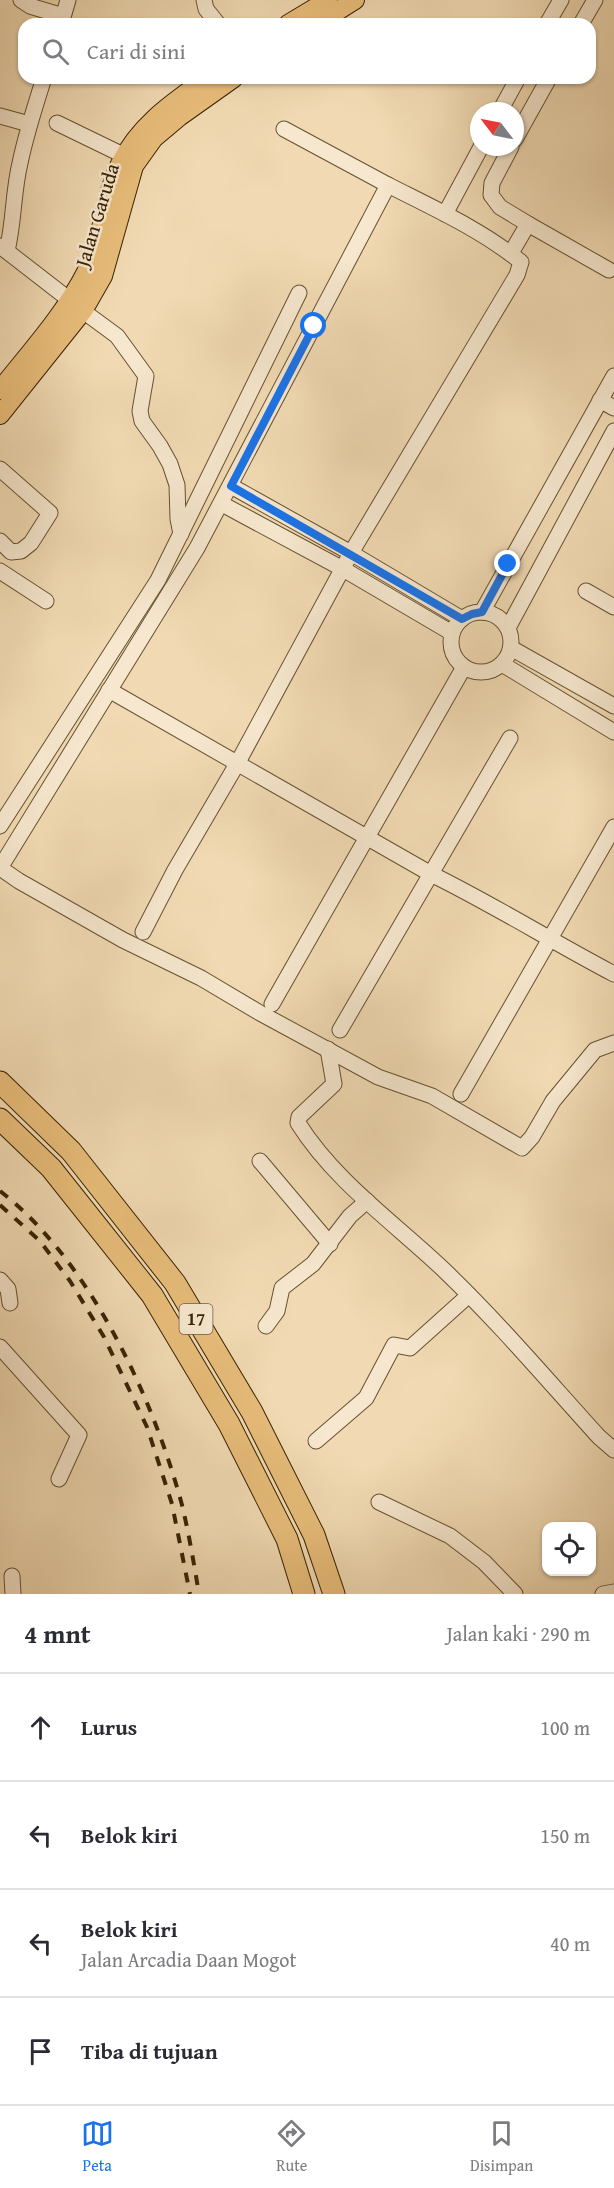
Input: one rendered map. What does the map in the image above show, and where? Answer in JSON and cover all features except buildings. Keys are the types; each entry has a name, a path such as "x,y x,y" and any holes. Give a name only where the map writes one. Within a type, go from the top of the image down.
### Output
{"highway":[{"name":"17","path":"0,1082 71,1151 175,1283 252,1412 314,1535 333,1594"},
{"name":"17","path":"0,1119 51,1168 152,1295 229,1424 287,1539 304,1594"}],"main road":[{"path":"298,18 328,0"},
{"path":"326,18 355,0"},
{"name":"Jalan Garuda","path":"0,415 77,306 120,164 140,131 199,84"},
{"name":"Jalan Garuda","path":"0,390 103,276 134,166 154,138 226,84"}],"street":[{"path":"21,0 57,18"},
{"path":"63,18 68,0"},
{"path":"204,0 206,9 213,18"},
{"path":"551,18 561,0"},
{"path":"584,18 595,0"},
{"path":"42,84 19,165 13,226 4,248 117,336 146,376 140,411 142,421 171,464 177,485 181,534"},
{"path":"505,102 515,84"},
{"path":"524,123 546,84"},
{"path":"0,116 29,124"},
{"path":"57,123 125,156"},
{"path":"143,932 351,553 517,275 522,262 511,253 445,214 284,129"},
{"path":"445,214 476,156"},
{"path":"506,156 492,183 491,195 500,207 609,270"},
{"path":"388,185 222,504 2,865 19,881 123,940 201,978 378,1077 432,1096 522,1148 532,1137 553,1101 595,1050 614,1043"},
{"path":"511,253 528,224"},
{"path":"0,826 152,590 299,293"},
{"path":"482,612 614,376"},
{"path":"600,400 614,408"},
{"path":"508,628 614,430"},
{"path":"0,469 50,513 31,543 21,551 11,552 0,542"},
{"path":"231,486 351,553 462,619"},
{"path":"222,504 343,569 452,633"},
{"path":"0,572 46,601"},
{"path":"586,591 613,603"},
{"path":"482,612 501,620 508,628 511,638 511,648 502,664 490,671 476,672 464,667 455,658 451,646 452,633 462,619 482,612"},
{"path":"511,648 614,706"},
{"path":"502,664 614,732"},
{"path":"272,1004 464,667"},
{"path":"109,690 367,838 614,975"},
{"path":"340,1030 510,738"},
{"path":"461,1094 614,827"},
{"path":"328,1049 334,1084 300,1117 298,1123 308,1138 367,1201 435,1261 599,1437 614,1450"},
{"path":"260,1161 330,1244"},
{"path":"266,1326 277,1311 282,1288 313,1264 350,1216 367,1201"},
{"path":"0,1280 8,1289 10,1303"},
{"path":"316,1442 366,1398 394,1345 410,1348 469,1296"},
{"path":"0,1347 79,1435 59,1479"},
{"path":"379,1502 450,1536 484,1562 515,1594"},
{"path":"12,1576 13,1594"},
{"path":"603,1594 614,1592"}],"railway":[{"path":"0,1191 32,1220 62,1254 114,1334 154,1420 170,1463 182,1505 199,1594"},
{"path":"0,1205 40,1241 70,1281 104,1337 147,1427 172,1504 190,1594"}],"route":[{"path":"314,326 231,486 351,553 462,619 482,612 508,564"}]}
